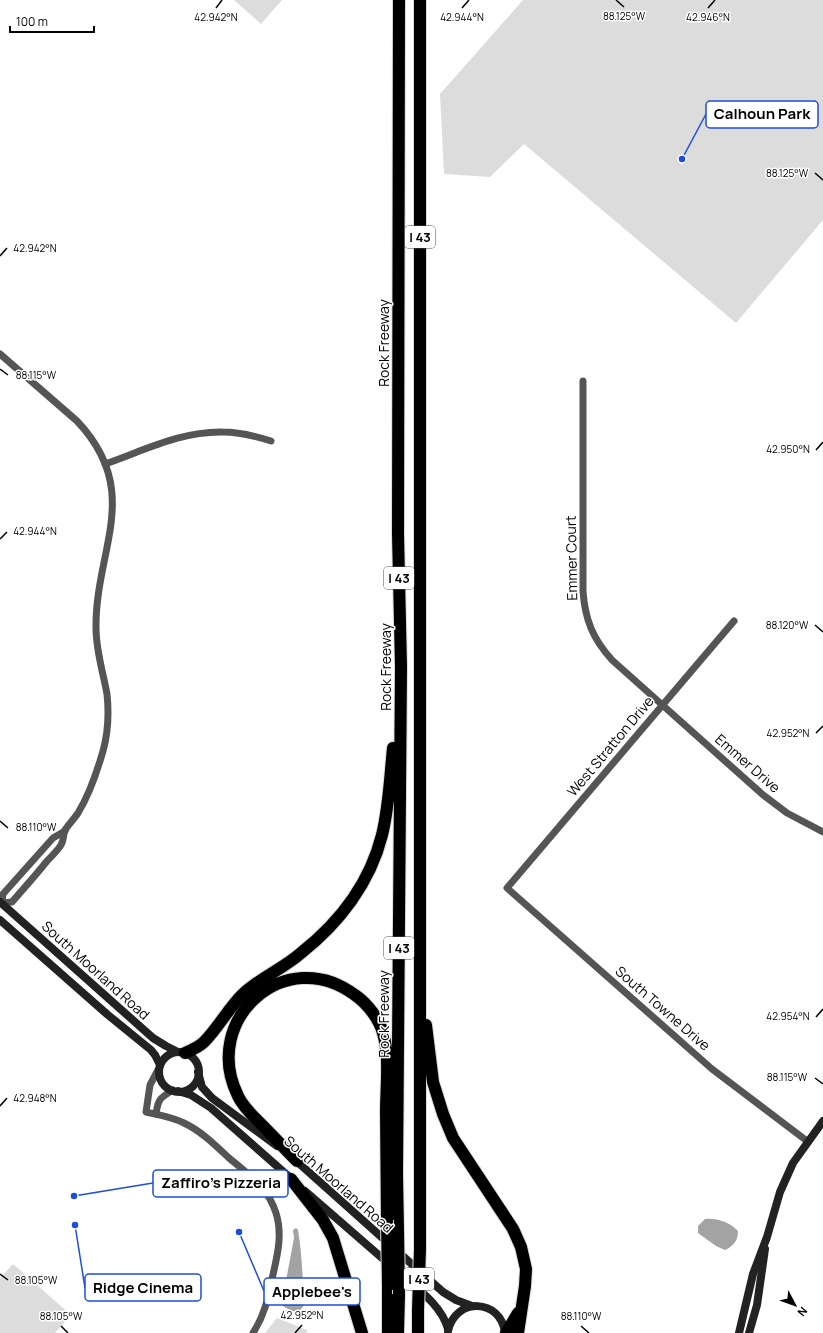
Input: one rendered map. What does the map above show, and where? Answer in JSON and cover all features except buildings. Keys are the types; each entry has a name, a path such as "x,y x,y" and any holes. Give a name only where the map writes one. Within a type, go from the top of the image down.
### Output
{"highway":[{"name":"Rock Freeway","path":"398,1333 397,1166 400,667 398,534 399,0"},
{"name":"I 43","path":"418,1333 420,1249 420,0"},
{"path":"182,1053 203,1043 242,995 300,955 319,939 358,893 370,869 382,836 388,800 400,667"},
{"path":"419,938 428,1046 433,1082 443,1114 453,1138 513,1229 521,1247 526,1269 518,1333"},
{"path":"297,1161 251,1114 238,1098 230,1080 228,1061 229,1042 235,1022 246,1006 260,993 276,984 294,979 312,978 328,981 346,988 361,999 374,1014 383,1032 387,1050 386,1132 388,1333"},
{"path":"291,1179 324,1220 333,1238 362,1333"},
{"path":"506,1333 523,1301"}],"main road":[{"name":"South Moorland Road","path":"1,904 153,1038 182,1053"},
{"name":"South Moorland Road","path":"0,920 150,1050 155,1055 160,1066"},
{"path":"174,1053 182,1053 195,1060 198,1066 198,1072 197,1078 190,1088 176,1091 163,1084 159,1074 160,1066 165,1057 174,1053"},
{"name":"South Moorland Road","path":"198,1072 202,1087 212,1098 297,1161 443,1292 456,1300 472,1306 484,1307 495,1313 501,1319 506,1333"},
{"name":"South Moorland Road","path":"176,1091 191,1095 211,1108 355,1233 434,1304 442,1314 448,1331"},
{"path":"739,1333 753,1274 767,1236 780,1192 792,1163 823,1121"},
{"path":"749,1333 756,1304 767,1236"},
{"path":"448,1331 450,1321 456,1314 463,1309 472,1306"}],"street":[{"path":"0,354 81,426 94,443 105,464 111,483 113,504 112,518 98,598 96,629 97,645 107,701 107,732 102,753 90,789 78,813 65,831 61,845 12,902 1,904 3,894 53,838 65,831"},
{"name":"Emmer Court","path":"583,381 583,591 586,613 592,632 605,652 662,705"},
{"path":"105,464 168,441 192,434 224,432 250,435 271,440"},
{"name":"West Stratton Drive","path":"507,888 734,621"},
{"name":"Emmer Drive","path":"662,705 776,805 787,813 823,832"},
{"name":"South Towne Drive","path":"507,888 712,1069 807,1141"},
{"path":"160,1066 150,1085 146,1112 183,1122 203,1135 253,1178 272,1203 278,1224 279,1245 267,1303 261,1320 253,1333"},
{"path":"156,1114 157,1102 162,1097 176,1091"}],"shaded area":[{"path":"234,0 282,0 261,24"},
{"path":"523,0 823,0 823,220 736,323 524,144 490,177 444,174 440,94"},
{"path":"705,1219 723,1221 738,1231 736,1240 731,1247 725,1250 716,1246 698,1233 698,1226"},
{"path":"296,1228 298,1230 300,1243 305,1300 304,1305 300,1310 294,1311 283,1306 282,1302 294,1238 293,1230"},
{"path":"13,1264 71,1315 55,1333 0,1333 0,1278"},
{"path":"277,1318 307,1330 307,1333 265,1333"}],"place":[{"name":"Calhoun Park","path":"682,159"},
{"name":"Zaffiro's Pizzeria","path":"74,1196"},
{"name":"Ridge Cinema","path":"75,1225"},
{"name":"Applebee's","path":"239,1232"}]}
